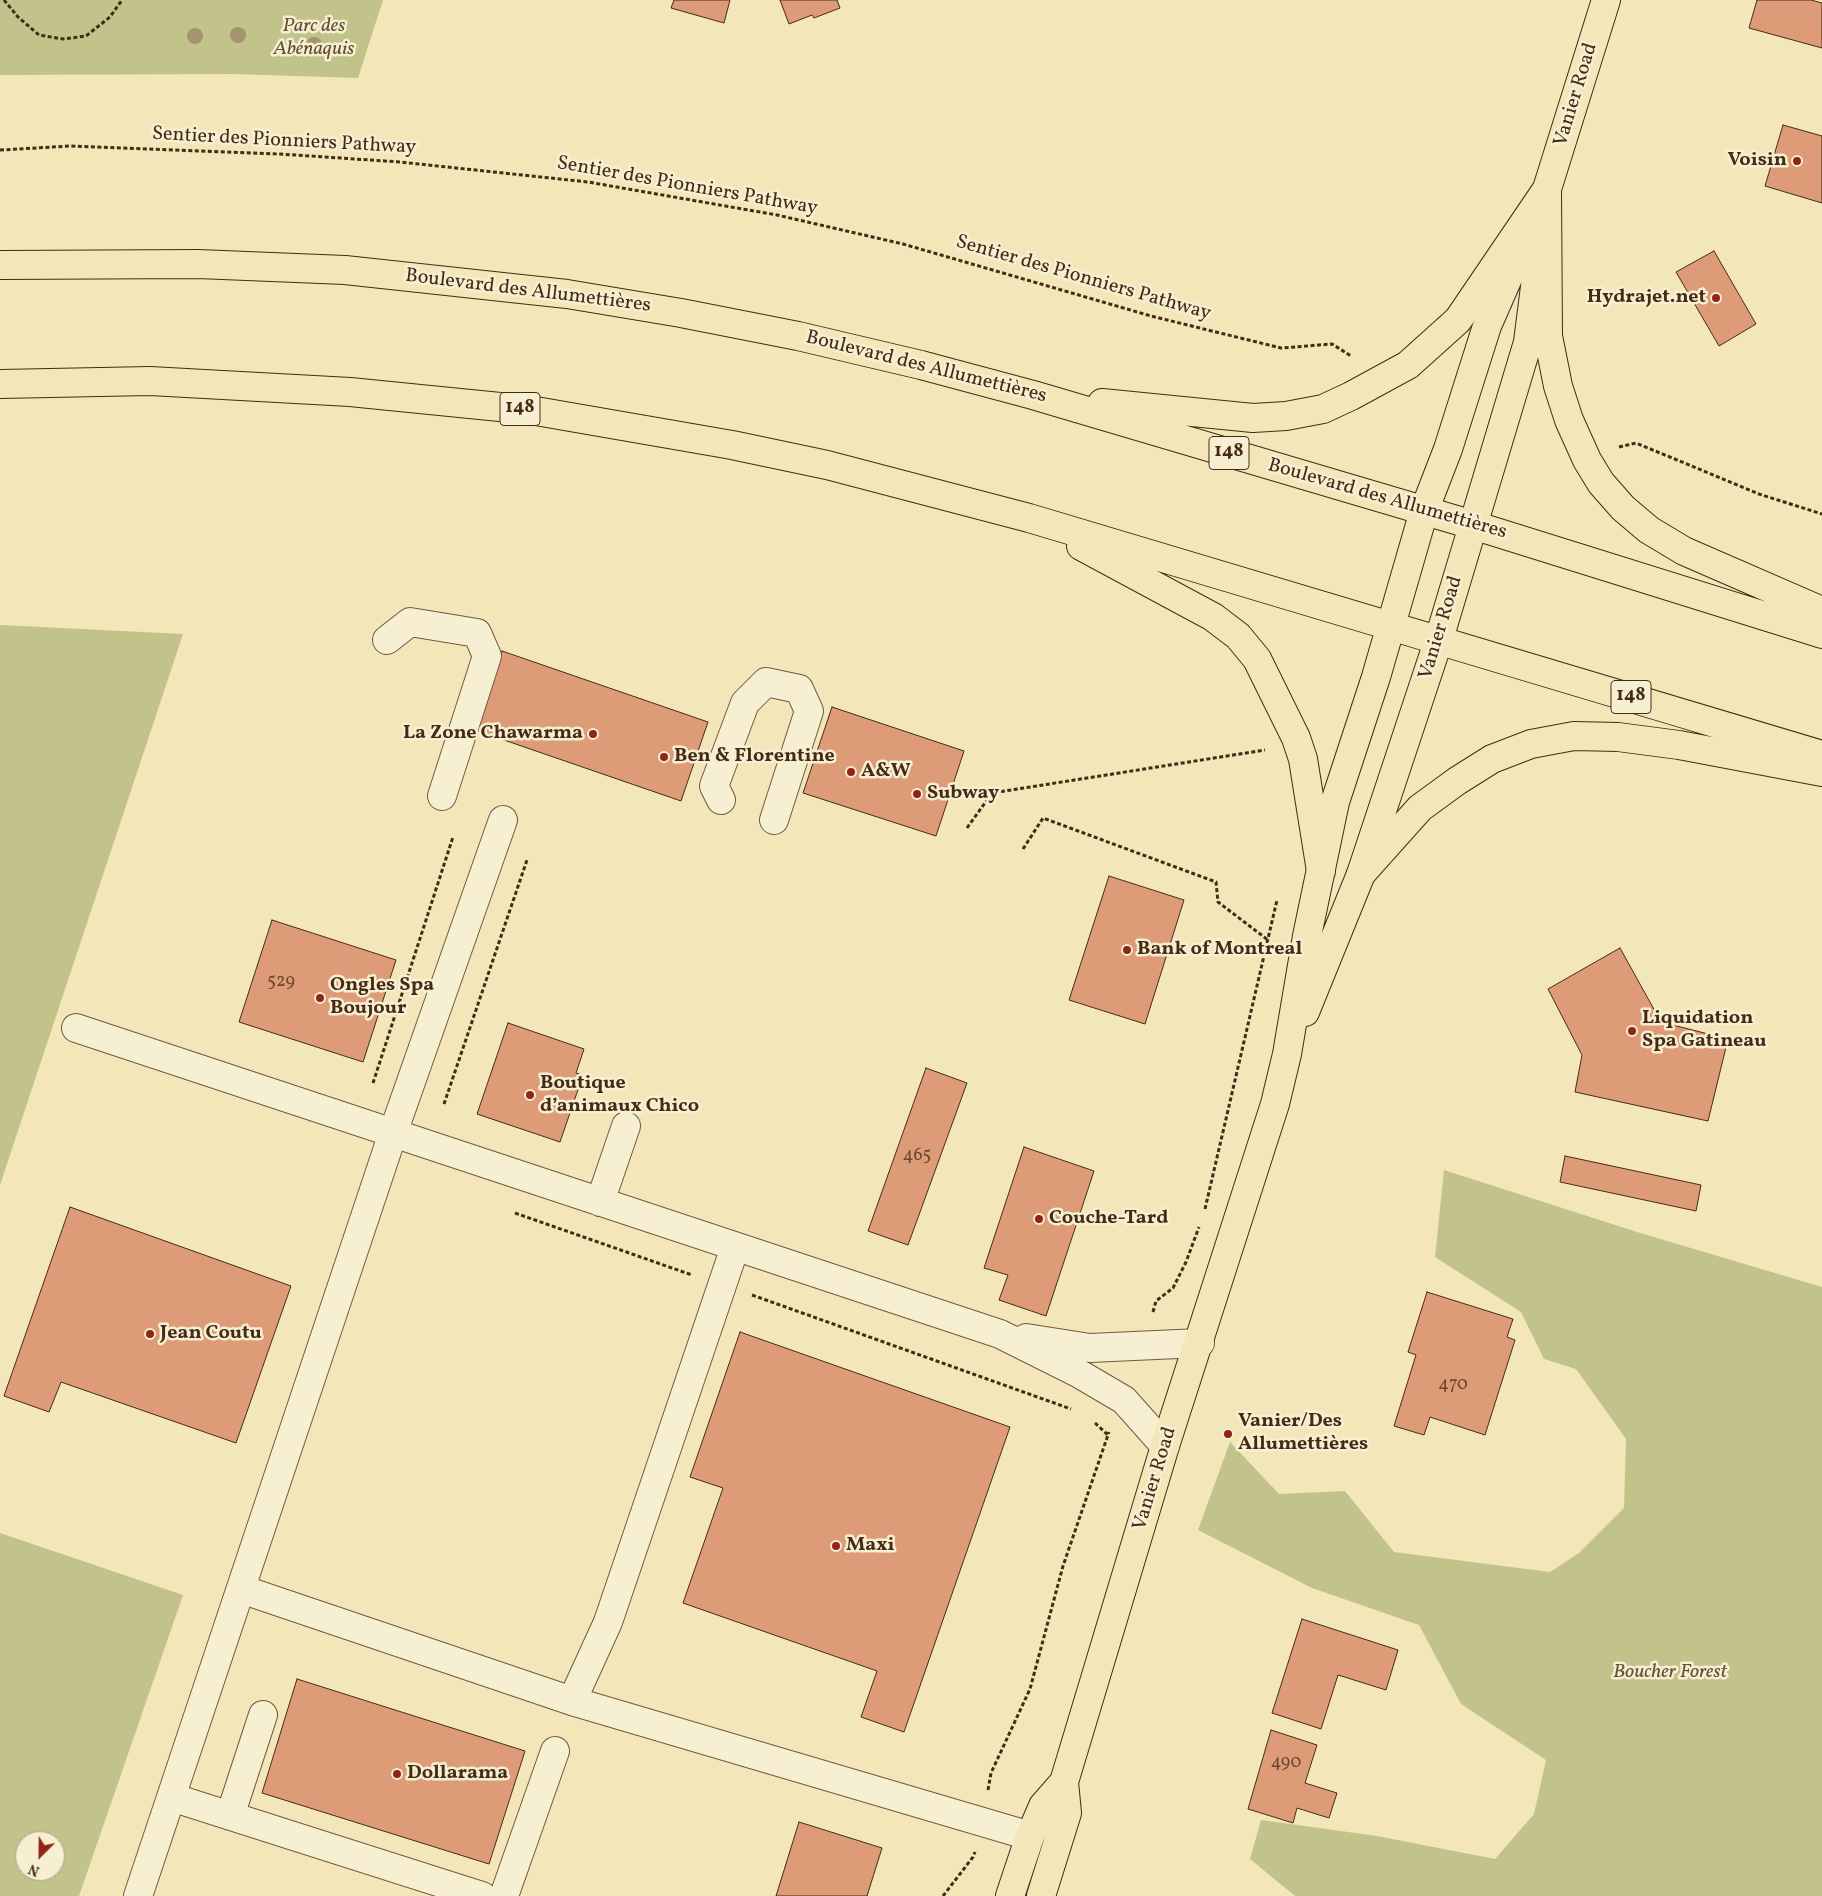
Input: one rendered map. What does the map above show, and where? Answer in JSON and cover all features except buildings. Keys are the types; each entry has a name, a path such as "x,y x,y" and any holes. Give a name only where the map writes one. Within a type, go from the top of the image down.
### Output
{"main road":[{"name":"Vanier Road","path":"1010,1896 1042,1806 1064,1782 1165,1446 1200,1343 1235,1225 1275,1104 1287,1054 1307,936 1335,802 1376,678 1424,511 1448,449 1487,326 1547,189 1606,0"},
{"name":"Vanier Road","path":"1287,1054 1361,874 1440,639 1528,342 1547,189"},
{"path":"1033,395 1253,418 1286,416 1323,409 1408,365 1458,320 1547,189"},
{"path":"1547,189 1548,336 1558,386 1569,420 1587,460 1601,483 1623,508 1649,530 1677,547 1822,611"},
{"name":"Boulevard des Allumettières","path":"0,265 198,264 313,268 441,279 558,293 681,313 798,336 921,365 1033,395 1473,525 1822,634"},
{"name":"148","path":"0,384 150,381 350,392 530,410 732,445 827,465 1029,518 1822,754"},
{"path":"1029,518 1213,616 1238,636 1257,659 1296,738 1303,759 1321,871"},
{"path":"1361,874 1420,808 1457,781 1492,759 1531,744 1574,736 1618,737 1679,745 1822,772"},
{"path":"1040,1896 1067,1813 1064,1782"}],"lane":[{"path":"387,640 410,622 477,633 487,656 442,796"},
{"path":"721,800 714,786 745,703 766,682 799,689 809,711 774,820"},
{"path":"138,1896 393,1132 503,820"},
{"path":"76,1028 1000,1334 1078,1373 1124,1400 1165,1446"},
{"path":"600,1202 626,1126"},
{"path":"572,1701 608,1622 735,1247"},
{"path":"1000,1334 1090,1348 1200,1343"},
{"path":"241,1589 572,1701 1030,1836"},
{"path":"230,1816 263,1715"},
{"path":"504,1896 555,1751"},
{"path":"172,1797 482,1896"}],"path":[{"path":"4,0 18,17 39,34 63,39 86,36 110,17 122,0"},
{"name":"Sentier des Pionniers Pathway","path":"0,150 70,146 280,154 400,162 588,182 776,215 903,244 1170,320 1281,348 1332,344 1351,356"},
{"path":"1619,447 1636,443 1759,494 1822,514"},
{"path":"967,828 992,793 1272,749"},
{"path":"1023,849 1043,818 1216,882 1218,902 1268,940"},
{"path":"373,1083 453,837"},
{"path":"444,1104 527,860"},
{"path":"515,1213 698,1277"},
{"path":"748,1294 1075,1410"},
{"path":"1090,1419 1108,1435"}],"green space":[{"name":"Parc des Abénaquis","path":"0,0 383,0 358,78 232,74 0,75"},
{"path":"0,625 183,634 0,1185"},
{"name":"Boucher Forest","path":"1444,1170 1637,1232 1822,1287 1822,1896 1295,1896 1250,1859 1261,1820 1377,1836 1495,1859 1534,1814 1546,1760 1461,1704 1419,1625 1312,1588 1198,1530 1230,1442 1279,1494 1345,1491 1394,1552 1550,1572 1579,1553 1624,1508 1626,1439 1576,1369 1544,1359 1521,1312 1435,1257"},
{"path":"0,1533 183,1595 79,1896 0,1896"}],"place":[{"name":"Voisin","path":"1797,161"},
{"name":"Hydrajet.net","path":"1716,298"},
{"name":"La Zone Chawarma","path":"593,734"},
{"name":"Ben & Florentine","path":"664,757"},
{"name":"A&W","path":"851,772"},
{"name":"Subway","path":"917,794"},
{"name":"Bank of Montreal","path":"1127,950"},
{"name":"Ongles Spa Boujour","path":"320,998"},
{"name":"Liquidation Spa Gatineau","path":"1632,1031"},
{"name":"Boutique d’animaux Chico","path":"530,1095"},
{"name":"Couche-Tard","path":"1039,1219"},
{"name":"Jean Coutu","path":"150,1334"},
{"name":"Vanier/Des Allumettières","path":"1228,1434"},
{"name":"Maxi","path":"836,1546"},
{"name":"Dollarama","path":"397,1774"}]}
